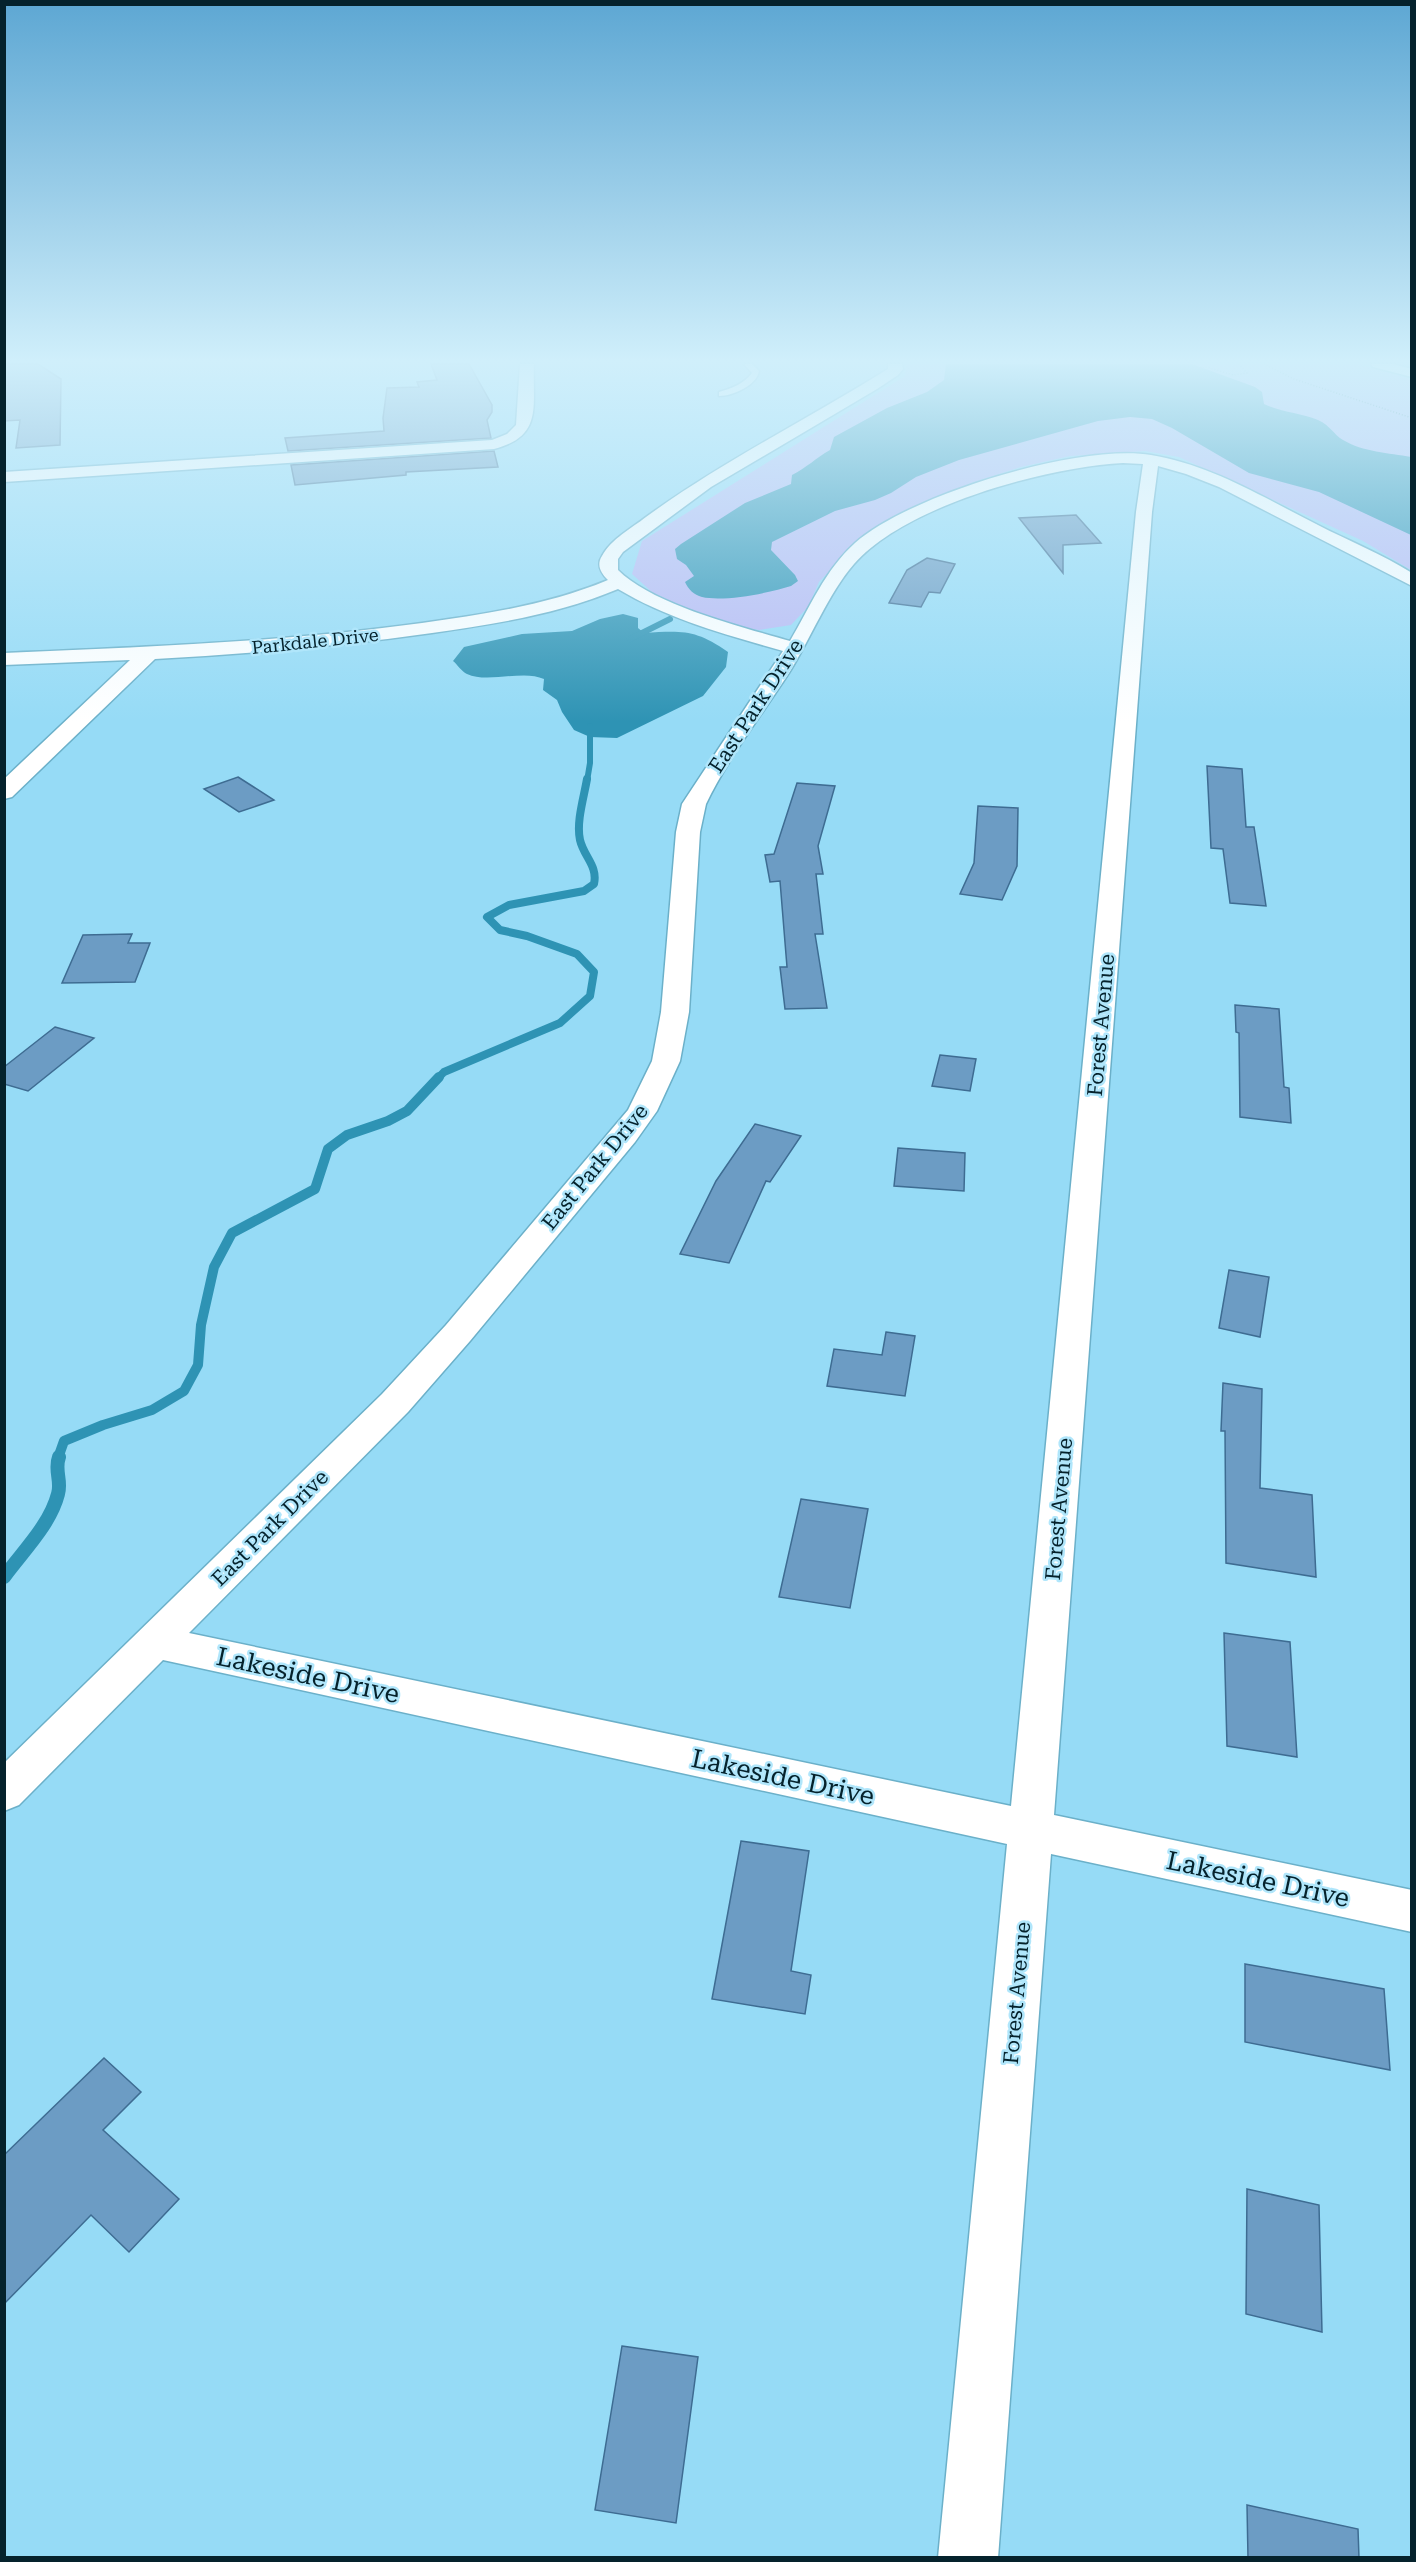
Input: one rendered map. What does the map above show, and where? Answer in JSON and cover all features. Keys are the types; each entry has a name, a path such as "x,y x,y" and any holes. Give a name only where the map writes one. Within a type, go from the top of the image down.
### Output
{"street":[{"path":"706,484 617,548 609,556 607,565 610,574 619,582 680,612 732,632 794,648"},
{"name":"East Park Drive","path":"4,1792 395,1403 458,1333 624,1136 642,1111 666,1061 675,1012 688,832 694,804 700,792 849,559 872,538 910,515 997,484"},
{"name":"Forest Avenue","path":"968,2558 1119,799 1149,484"},
{"name":"East Park Drive","path":"1220,484 1382,563 1412,581"},
{"name":"Parkdale Drive","path":"4,659 258,647 401,632 490,618 545,606 582,597 619,582"},
{"path":"4,792 149,653"},
{"name":"Lakeside Drive","path":"154,1641 1412,1911"}],"shaded area":[{"path":"734,484 970,484 883,522 856,543 819,582 808,607 791,625 759,630 721,624 653,593 632,574 642,541"},
{"path":"791,484 906,484 875,500 835,511 772,542 771,550 798,581 791,586 734,598 711,598 696,595 685,582 694,576 686,565 677,559 675,549 745,503"},
{"path":"1237,484 1411,484 1411,570 1363,541"},
{"path":"1288,484 1411,484 1411,535 1319,492"},
{"path":"623,614 638,618 638,628 644,633 679,632 697,635 728,652 726,667 703,696 617,738 590,737 574,730 557,700 543,690 544,679 526,675 475,677 465,673 453,661 464,647 522,634 572,631 600,619"}],"building":[{"path":"1076,515 1101,543 1063,545 1063,573 1019,518"},
{"path":"927,558 955,564 940,593 929,592 921,607 889,603 907,570"},
{"path":"1207,766 1242,769 1246,827 1254,827 1266,906 1230,903 1223,849 1211,848"},
{"path":"238,777 274,800 239,812 204,789"},
{"path":"797,783 835,786 818,846 823,874 816,874 823,934 815,934 827,1008 785,1009 780,967 787,967 780,881 770,882 765,855 774,854"},
{"path":"978,806 1018,808 1017,866 1002,900 960,894 974,863"},
{"path":"132,934 128,943 150,943 135,982 62,983 83,935"},
{"path":"1235,1005 1279,1009 1284,1087 1289,1088 1291,1123 1240,1117 1239,1033 1236,1032"},
{"path":"55,1027 94,1038 28,1091 4,1084 4,1067"},
{"path":"940,1055 976,1059 970,1091 932,1086"},
{"path":"755,1124 801,1136 770,1182 766,1181 729,1263 680,1254 716,1181"},
{"path":"898,1148 965,1153 964,1191 894,1186"},
{"path":"1229,1270 1269,1277 1260,1337 1219,1328"},
{"path":"886,1332 915,1336 905,1396 827,1386 834,1349 882,1355"},
{"path":"1223,1383 1262,1389 1260,1488 1312,1495 1316,1577 1226,1563 1225,1431 1221,1431"},
{"path":"801,1499 868,1509 850,1608 779,1597"},
{"path":"1224,1633 1290,1642 1297,1757 1227,1746"},
{"path":"741,1841 809,1851 791,1971 811,1975 805,2014 712,1999"},
{"path":"1245,1964 1384,1989 1390,2070 1245,2042"},
{"path":"104,2058 141,2092 103,2130 179,2199 129,2252 91,2215 4,2304 4,2155"},
{"path":"1247,2189 1319,2205 1322,2332 1246,2314"},
{"path":"622,2346 698,2357 676,2523 595,2510"},
{"path":"1247,2505 1358,2529 1359,2558 1248,2558"}],"waterway":[{"path":"630,639 670,619"},
{"path":"587,781 590,763 590,726"},
{"path":"439,1077 444,1072 560,1023 590,996 594,972 577,954 527,936 500,930 487,917 509,905 584,891 594,884 594,872 582,846 579,833 587,779"},
{"path":"58,1458 64,1441 103,1425 152,1410 184,1391 198,1365 201,1325 214,1267 232,1233 315,1189 328,1149 347,1135 388,1121 407,1111 439,1077"},
{"path":"4,1577 49,1516 59,1489 57,1466 59,1457"}]}
